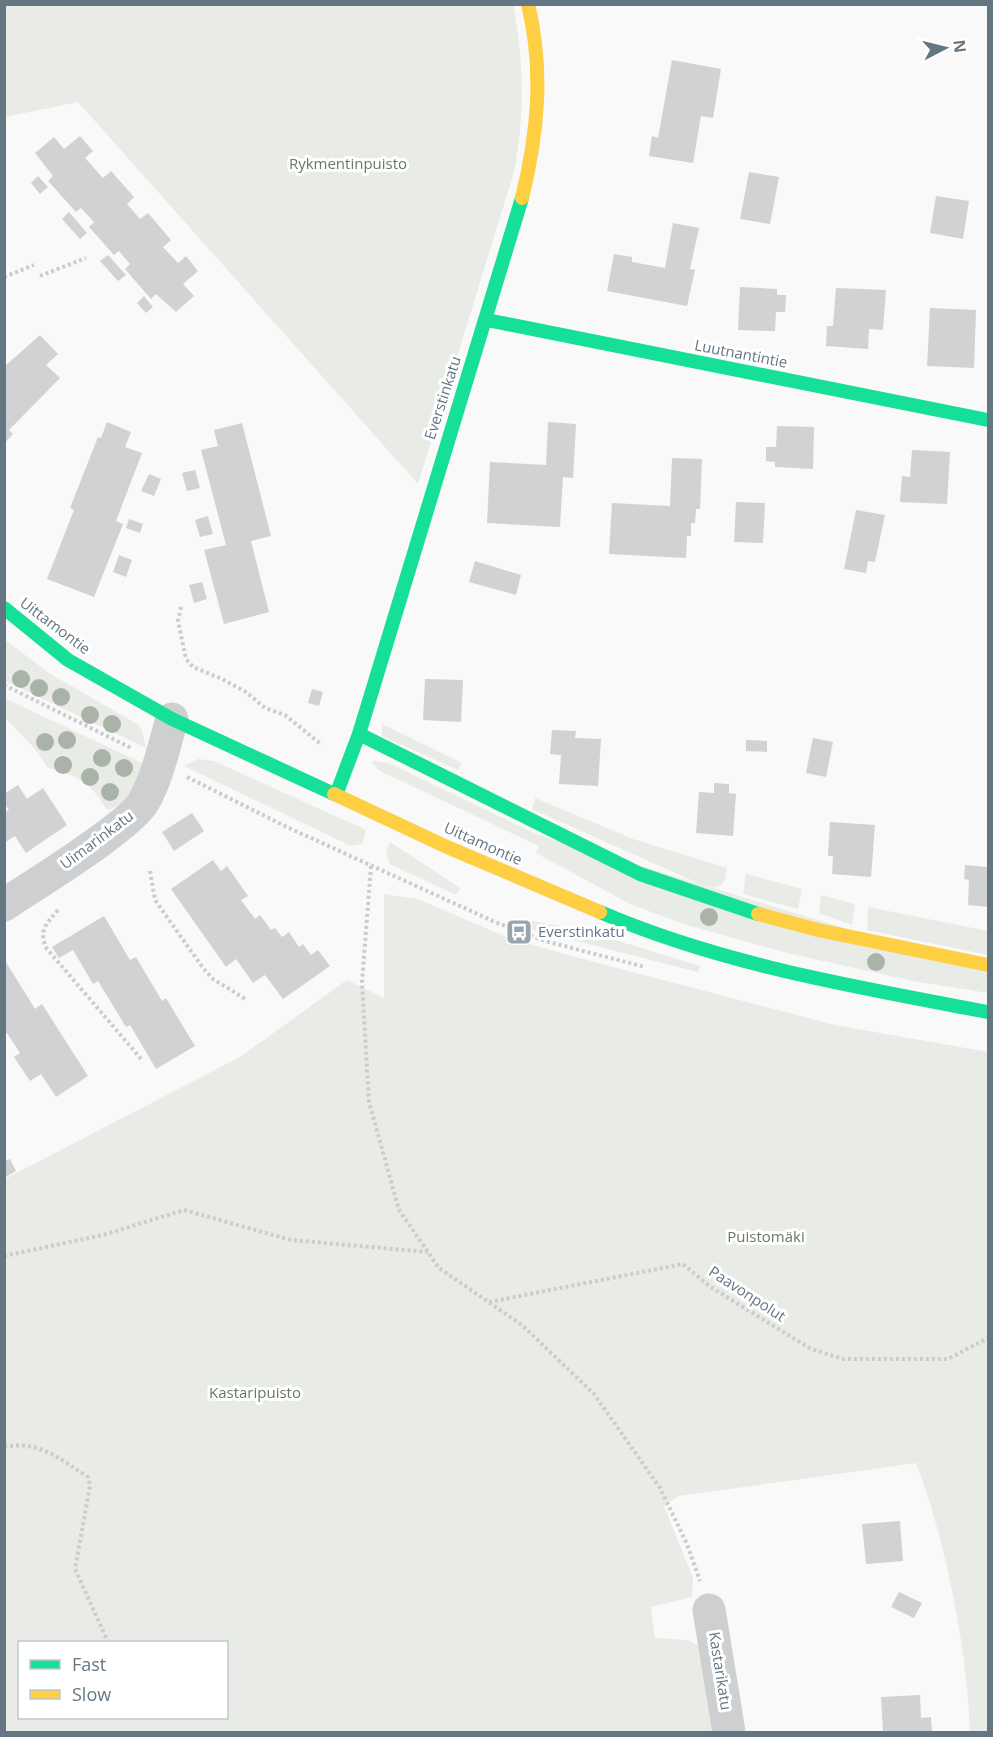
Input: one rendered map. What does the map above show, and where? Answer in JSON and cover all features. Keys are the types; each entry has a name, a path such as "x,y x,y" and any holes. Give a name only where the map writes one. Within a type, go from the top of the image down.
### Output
{"street":[{"name":"Everstinkatu","path":"336,795 359,734 467,376 487,320 536,139 540,98 539,76 532,18 528,4"},
{"name":"Luutnantintie","path":"487,320 988,420"},
{"name":"Uittamontie","path":"4,608 68,660 172,719 549,892 677,942 826,981 988,1012"},
{"name":"Uimarinkatu","path":"4,905 109,832 143,804 153,782 172,719"},
{"path":"359,734 640,874 723,904 818,930 988,965"},
{"name":"Kastarikatu","path":"709,1610 729,1732"}],"path":[{"path":"40,276 87,258"},
{"path":"4,277 34,265"},
{"path":"181,607 178,621 186,658 193,667 246,692 265,708 285,715 316,743 328,747"},
{"path":"371,866 362,982 369,1102 399,1210 439,1268 522,1325 600,1404 660,1488 687,1544 709,1610"},
{"path":"150,871 155,900 203,968 213,979 247,1000"},
{"path":"63,905 44,926 42,934 47,949 142,1060"},
{"path":"4,1256 103,1235 184,1210 291,1240 428,1252"},
{"name":"Paavonpolut","path":"489,1302 683,1264 709,1286 811,1349 843,1359 948,1359 988,1338"},
{"path":"4,1447 21,1443 46,1448 88,1477 90,1486 75,1569 108,1641"}],"green space":[{"name":"Rykmentinpuisto","path":"5,5 513,5 522,88 518,151 514,172 418,484 78,102 5,117"},
{"path":"4,639 49,673 137,724 142,730 146,748 5,681"},
{"path":"4,698 142,763 139,777 130,793 112,809 106,809 83,781 48,768 35,749 5,718"},
{"path":"382,724 462,763 458,770 382,736"},
{"path":"198,759 214,761 366,830 362,844 351,846 184,766"},
{"path":"371,762 389,763 536,834 988,972 988,993 913,981 787,953 683,924 630,904 536,853 539,846 380,771"},
{"path":"535,798 633,839 727,868 725,880 720,886 709,888 532,809"},
{"path":"390,842 460,888 456,895 390,864 386,852"},
{"path":"746,874 802,889 798,909 743,894"},
{"path":"384,894 418,899 511,939 835,1025 988,1052 988,1732 970,1732 965,1667 953,1596 936,1525 916,1463 679,1496 664,1506 693,1578 692,1597 651,1607 655,1638 688,1640 705,1649 714,1732 5,1732 5,1179 240,1057 347,980 384,998"},
{"path":"821,895 855,904 852,925 819,913"},
{"path":"868,907 988,931 988,955 867,930"},
{"path":"532,921 583,930 700,966 698,972 529,929"}],"building":[{"path":"672,60 721,69 713,118 701,116 693,163 649,156 652,136 658,138"},
{"path":"80,136 93,151 85,158 103,178 111,171 134,197 127,204 140,219 148,213 171,240 163,247 178,263 186,256 198,271 183,284 194,296 176,312 156,294 151,299 125,269 130,264 119,251 114,255 89,227 94,222 81,208 76,212 48,181 53,176 35,153 54,137 64,149"},
{"path":"749,172 779,177 770,224 740,219"},
{"path":"38,176 48,187 40,194 31,183"},
{"path":"936,196 969,201 963,239 930,233"},
{"path":"69,212 87,233 80,239 62,219"},
{"path":"673,223 699,228 690,269 695,270 687,306 607,291 614,254 632,257 632,262 665,268"},
{"path":"108,255 126,275 118,281 100,261"},
{"path":"740,287 777,289 777,295 786,295 785,312 776,312 775,331 738,330"},
{"path":"836,288 886,290 883,330 869,329 868,349 826,346 827,326 833,326"},
{"path":"144,296 153,307 146,313 137,303"},
{"path":"930,308 976,310 974,368 927,366"},
{"path":"40,335 58,354 46,365 60,378 9,430 13,434 5,443 5,366"},
{"path":"107,422 131,432 125,447 142,453 116,521 123,524 94,597 47,579 74,510 70,508 98,437 101,438"},
{"path":"548,422 576,424 573,478 563,477 560,527 487,523 490,462 546,465"},
{"path":"242,423 271,536 251,541 269,612 224,624 204,550 226,545 201,450 218,446 214,430"},
{"path":"777,426 814,427 813,469 775,467 775,462 766,461 766,447 776,447"},
{"path":"912,450 950,452 947,504 900,502 902,476 910,477"},
{"path":"672,458 702,459 700,509 696,509 695,523 691,523 691,536 687,536 686,558 609,554 612,503 670,506"},
{"path":"195,470 200,488 187,491 182,473"},
{"path":"149,474 161,479 154,496 141,491"},
{"path":"736,502 765,503 763,543 734,542"},
{"path":"856,510 885,515 875,562 868,561 866,573 844,569"},
{"path":"208,516 213,534 200,537 195,520"},
{"path":"129,519 143,524 140,533 126,528"},
{"path":"119,555 132,560 126,577 113,572"},
{"path":"475,561 521,575 516,595 469,582"},
{"path":"202,582 207,599 194,603 189,585"},
{"path":"425,679 463,680 461,722 423,720"},
{"path":"312,689 323,692 319,706 308,703"},
{"path":"552,730 576,731 575,738 601,739 598,786 559,784 561,755 550,754"},
{"path":"813,738 833,742 826,777 806,773"},
{"path":"746,740 767,741 767,752 746,751"},
{"path":"714,783 729,784 729,793 736,794 733,836 696,833 699,792 714,793"},
{"path":"18,785 27,799 43,788 67,825 26,853 15,836 4,843 4,813 9,810 4,803 4,794"},
{"path":"192,813 204,831 174,851 162,832"},
{"path":"830,822 875,825 871,877 832,874 833,856 828,856"},
{"path":"213,860 221,871 227,866 248,896 241,900 255,919 260,915 271,930 275,928 282,937 289,932 299,947 303,944 311,955 318,950 330,966 283,999 265,975 253,983 236,959 226,967 171,889"},
{"path":"965,865 988,867 988,907 968,905 969,880 964,879"},
{"path":"104,916 130,960 136,957 162,1001 166,998 195,1046 156,1069 130,1025 126,1027 98,981 93,984 73,950 59,958 52,947"},
{"path":"6,962 35,1009 42,1004 88,1076 56,1097 41,1074 30,1081 14,1057 20,1053 7,1033 4,1035"},
{"path":"10,1159 16,1171 4,1178 4,1161"},
{"path":"900,1521 903,1561 866,1564 862,1524"},
{"path":"899,1592 922,1603 914,1618 891,1607"},
{"path":"920,1695 921,1718 931,1717 932,1732 883,1732 881,1697"}],"traffic: fast":[{"path":"336,795 359,734 522,198"},
{"path":"487,320 988,420"},
{"path":"4,608 68,660 172,719 334,794"},
{"path":"359,734 640,874 758,914"},
{"path":"600,912 694,946 742,960 840,983 988,1012"}],"traffic: slow":[{"path":"522,198 532,150 537,101 536,53 528,4"},
{"path":"334,794 447,847 600,912"},
{"path":"758,914 818,930 988,965"}],"place":[{"name":"Everstinkatu","path":"519,932"}],"park label":[{"name":"Puistomäki","path":"766,1237"},
{"name":"Kastaripuisto","path":"255,1393"}]}
